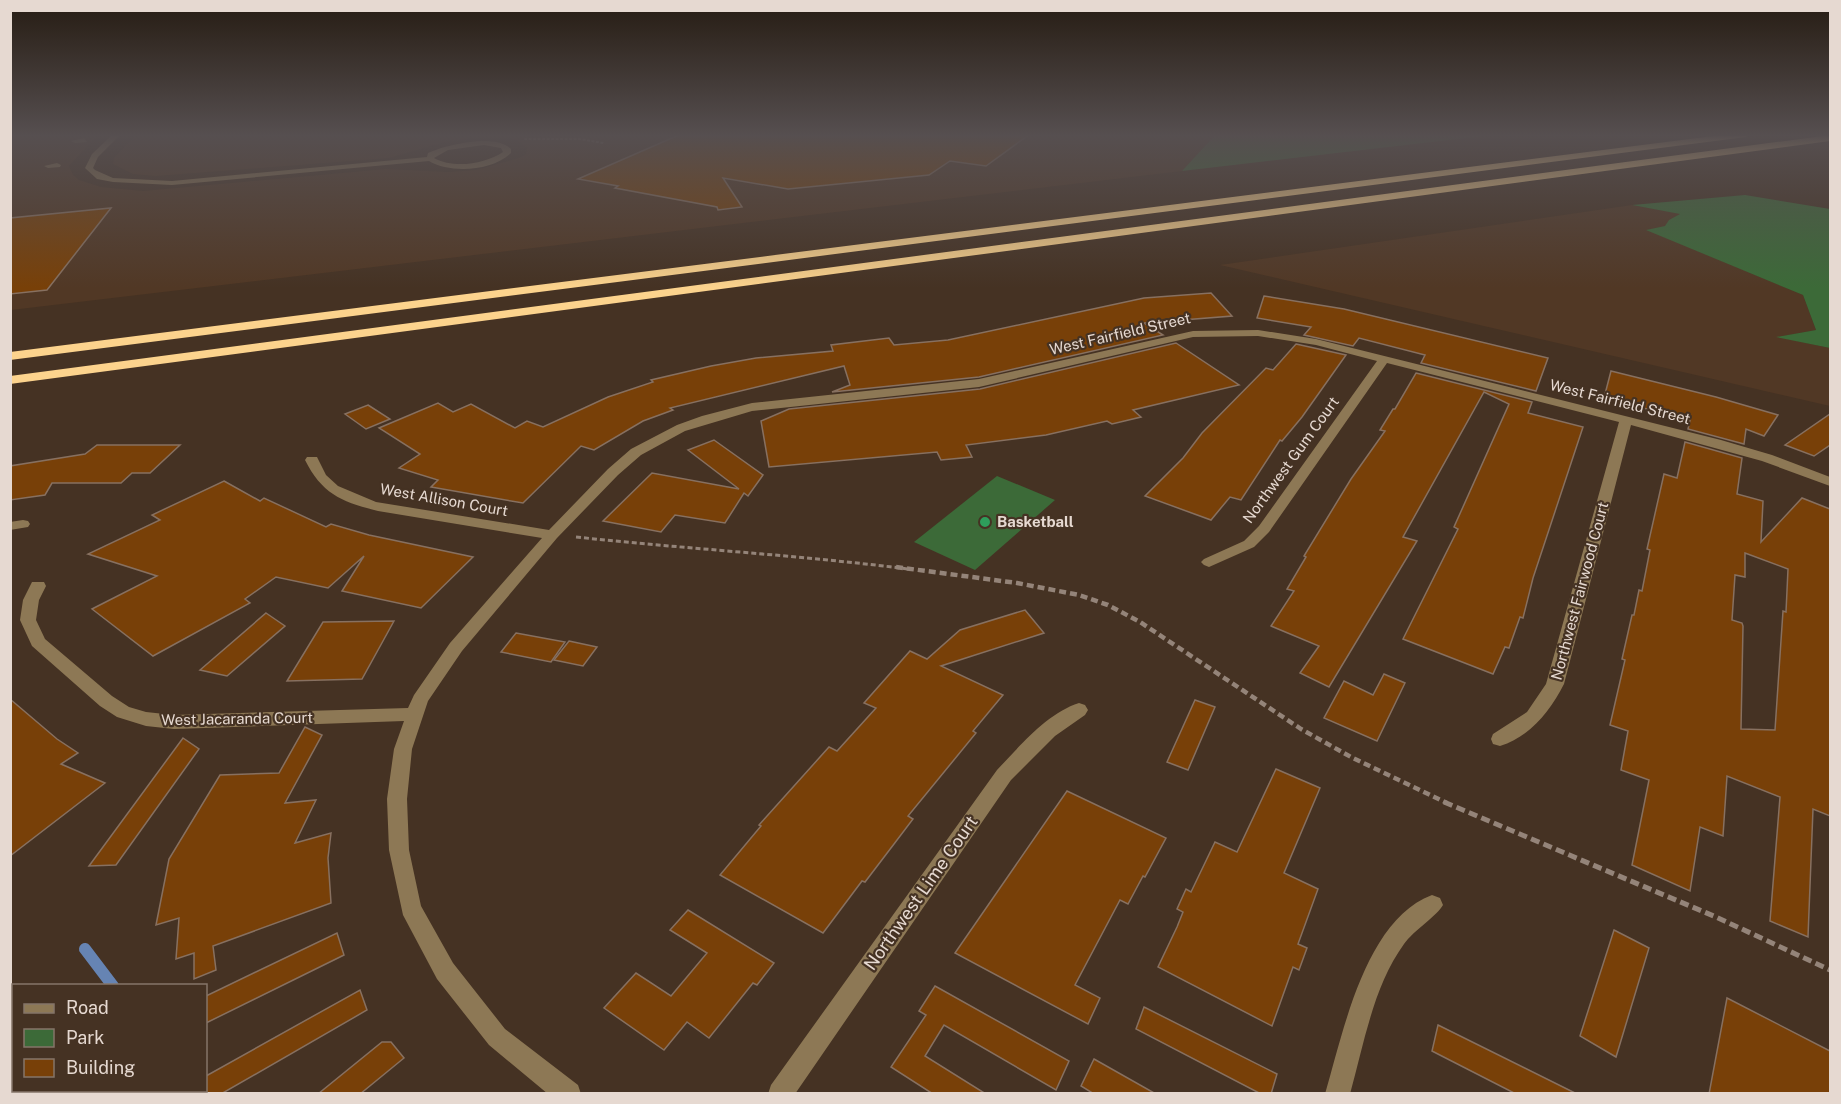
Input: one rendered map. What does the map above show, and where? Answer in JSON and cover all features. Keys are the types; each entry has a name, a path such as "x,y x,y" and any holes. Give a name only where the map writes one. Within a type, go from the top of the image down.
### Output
{"highway":[{"path":"10,356 1343,186"},
{"path":"10,380 1473,186"}],"street":[{"name":"West Fairfield Street","path":"569,1094 497,1037 445,971 411,908 399,850 397,799 403,749 420,700 456,647 552,535 613,472 636,452 689,425 752,407 979,383 1174,337 1211,332 1258,333 1284,336 1384,359 1760,455 1830,482"},
{"name":"Northwest Gum Court","path":"1209,562 1249,544 1264,529 1384,359"},
{"name":"Northwest Fairwood Court","path":"1500,739 1523,726 1542,709 1555,684 1626,421"},
{"name":"West Allison Court","path":"312,460 321,478 342,494 378,507 552,535"},
{"name":"West Jacaranda Court","path":"38,586 31,600 28,620 38,642 106,701 123,712 146,719 174,722 414,714"},
{"name":"Northwest Lime Court","path":"780,1094 1004,775 1034,743 1059,721 1079,710"},
{"path":"1337,1094 1366,998 1387,953 1410,921 1432,905"}],"path":[{"path":"552,535 700,550 839,560 1017,583 1079,595 1108,605 1140,622 1301,729 1351,757 1473,816 1716,917 1830,970"}],"shaded area":[{"path":"10,186 96,186 143,191 204,186 1060,186 11,310"},
{"path":"1632,205 1708,218 1648,230 1803,295 1816,330 1778,337 1830,348 1830,406 1220,265"}],"green space":[{"path":"1745,195 1830,209 1830,348 1776,337 1816,330 1803,295 1646,230 1665,226 1669,220 1680,214 1632,205"},
{"name":"Basketball","path":"997,476 1055,500 975,570 914,542"}],"building":[{"path":"615,186 728,186 742,207 718,210 717,207 615,188 618,186"},
{"path":"767,186 823,186 788,189"},
{"path":"111,208 47,290 10,294 10,218"},
{"path":"1211,293 1232,316 1144,323 1163,335 979,377 832,392 850,385 844,366 670,408 673,410 643,421 594,450 581,446 523,503 431,487 438,480 399,468 420,454 379,428 438,403 453,412 471,404 515,428 527,421 543,427 608,397 653,382 651,380 711,366 756,358 833,351 831,345 889,338 894,345 948,340 1144,298"},
{"path":"1264,296 1344,309 1548,358 1536,391 1421,363 1425,355 1359,338 1353,346 1304,335 1311,327 1257,318"},
{"path":"1176,343 1239,385 1133,410 1141,417 1112,424 1107,421 1046,435 966,445 972,457 941,460 937,452 769,467 761,421 789,409 980,389"},
{"path":"1296,344 1346,355 1302,417 1282,441 1280,440 1241,500 1230,497 1211,520 1145,496 1183,458 1202,433 1266,368 1273,370"},
{"path":"1611,371 1778,415 1764,436 1746,429 1744,444 1688,429 1690,420 1604,398"},
{"path":"1416,373 1532,402 1528,413 1583,427 1533,578 1523,618 1520,617 1509,648 1505,647 1493,674 1403,639 1458,529 1454,527 1509,404 1484,392 1403,537 1417,541 1329,687 1300,673 1319,646 1271,626 1294,591 1287,589 1306,557 1304,556 1351,479 1385,431 1380,430"},
{"path":"368,405 390,419 366,429 345,414"},
{"path":"1830,414 1830,445 1814,456 1785,445"},
{"path":"714,440 763,475 748,496 744,493 725,523 675,515 661,532 603,521 652,473 739,489 688,450"},
{"path":"1685,442 1742,458 1737,494 1763,501 1761,542 1802,498 1830,509 1830,816 1813,809 1808,937 1770,921 1780,797 1727,776 1723,836 1700,827 1690,891 1632,865 1649,780 1621,770 1628,731 1610,725 1625,660 1622,659 1632,615 1634,615 1639,590 1642,591 1650,550 1647,549 1664,474 1677,478","holes":["1745,553 1788,569 1775,730 1741,729 1743,626 1742,623 1732,620 1735,575 1745,577"]},
{"path":"97,445 180,445 150,473 132,473 121,483 52,483 45,495 10,500 10,466 85,454"},
{"path":"224,481 260,501 264,498 326,527 331,524 369,535 473,557 421,608 342,591 364,556 328,588 276,577 245,599 250,603 153,656 92,609 157,576 88,554 160,520 152,515"},
{"path":"1025,610 1044,633 941,666 1003,695 973,731 976,733 908,816 913,819 823,933 720,875 761,826 759,825 829,747 837,751 876,708 864,703 910,651 927,659 960,630"},
{"path":"266,613 285,626 227,676 200,670"},
{"path":"394,621 362,679 287,681 323,622"},
{"path":"516,633 565,642 551,662 501,652"},
{"path":"569,641 597,647 583,666 554,660"},
{"path":"1384,674 1405,683 1377,741 1324,718 1344,681 1373,695"},
{"path":"10,699 57,739 78,753 61,764 105,783 10,856"},
{"path":"1195,700 1215,707 1188,770 1167,762"},
{"path":"305,727 322,735 285,803 316,800 295,843 331,833 328,858 331,903 213,946 216,970 194,979 194,953 176,959 179,918 156,925 169,859 220,775 279,773"},
{"path":"183,738 199,749 116,865 89,866"},
{"path":"1276,769 1320,788 1284,873 1318,889 1298,944 1307,948 1299,970 1293,967 1272,1026 1158,967 1183,912 1177,909 1186,889 1191,892 1215,842 1237,852"},
{"path":"1067,791 1166,838 1128,904 1120,900 1075,985 1100,998 1088,1024 955,953"},
{"path":"688,910 774,963 757,985 753,983 709,1038 687,1022 664,1050 604,1008 636,973 671,996 707,953 670,930"},
{"path":"1614,930 1649,948 1616,1057 1580,1036"},
{"path":"337,933 344,955 207,1023 207,996"},
{"path":"935,986 1069,1061 1056,1090 944,1025 925,1056 986,1094 933,1094 891,1067 926,1015 919,1011"},
{"path":"360,990 367,1010 221,1094 206,1094 207,1075"},
{"path":"1727,998 1830,1051 1830,1094 1709,1094"},
{"path":"1144,1007 1277,1074 1271,1094 1261,1094 1136,1029"},
{"path":"1438,1025 1577,1094 1516,1094 1432,1051"},
{"path":"382,1042 391,1042 404,1058 360,1094 318,1094"},
{"path":"1094,1059 1156,1094 1094,1094 1081,1086"}],"waterway":[{"path":"85,949 111,984"}],"place":[{"name":"Basketball","path":"985,522"}]}
